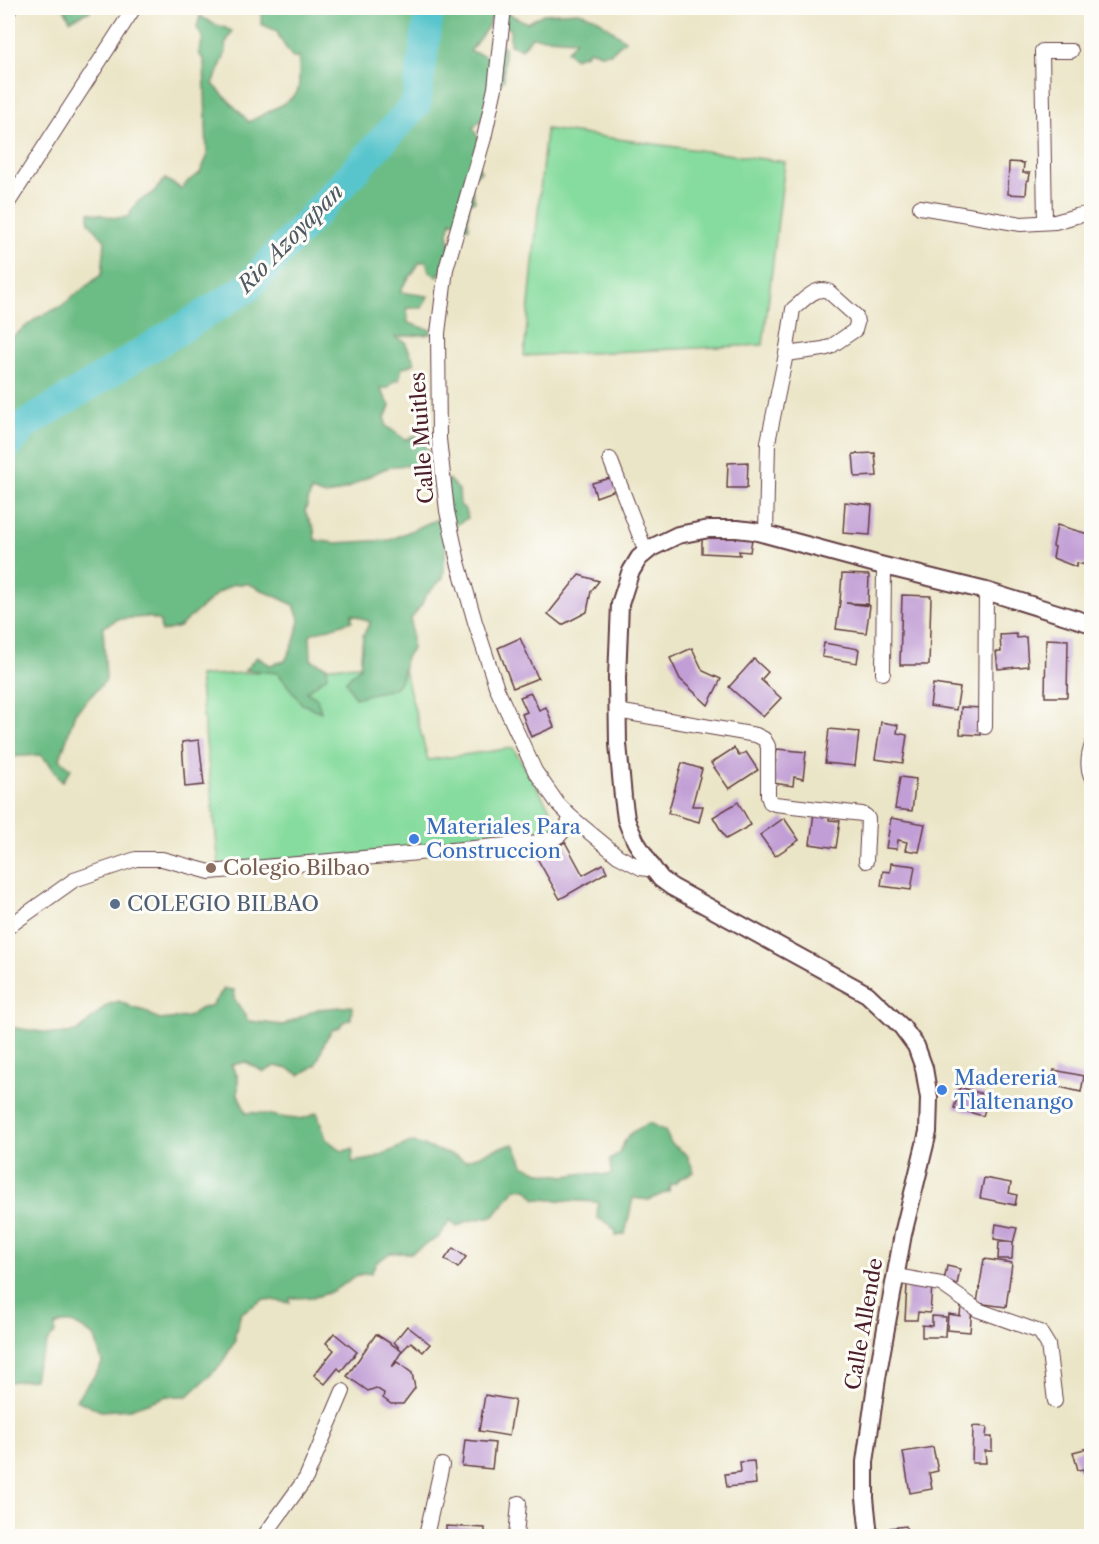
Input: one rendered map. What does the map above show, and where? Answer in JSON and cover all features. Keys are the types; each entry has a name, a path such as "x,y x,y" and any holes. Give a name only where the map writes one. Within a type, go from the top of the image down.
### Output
{"street":[{"path":"8,12 10,8"},
{"path":"8,203 133,8"},
{"name":"Calle Muitles","path":"504,8 495,88 478,158 446,269 438,333 439,439 447,511 458,562 497,689 534,771 558,804 618,856 641,868 654,870"},
{"path":"1045,222 1042,51 1071,51"},
{"path":"920,207 1021,224 1055,222 1092,213"},
{"path":"766,533 768,442 793,309 815,291 822,289 828,291 856,316 855,330 830,347 823,350 786,354"},
{"path":"610,459 646,552 678,535 709,529 737,529 766,533 884,566 986,591 1092,624"},
{"name":"Calle Allende","path":"646,552 639,558 630,573 620,604 617,711 621,780 627,819 636,842 661,879 672,887 867,994 902,1026 916,1047 926,1079 928,1132 903,1234 877,1378 865,1462 865,1498 869,1536"},
{"path":"883,674 884,566"},
{"path":"985,727 986,591"},
{"path":"617,711 756,735 764,739 768,746 770,802 866,816 868,819 866,861"},
{"path":"1092,745 1088,763 1089,774 1092,778"},
{"path":"8,927 74,880 136,859 162,859 210,872 540,843 552,840 565,831 571,817"},
{"path":"896,1276 941,1284 978,1310 1040,1332 1048,1345 1055,1401"},
{"path":"264,1536 306,1478 343,1391"},
{"path":"426,1536 442,1465"},
{"path":"516,1536 519,1503"}],"green space":[{"path":"64,8 90,8 90,11 70,20"},
{"path":"262,8 493,8 527,23 543,14 579,12 596,18 625,40 611,53 601,54 589,50 586,54 574,58 567,51 576,40 532,37 522,49 510,45 510,29 492,17 470,51 489,57 499,46 504,46 504,80 486,98 487,114 473,128 481,143 477,163 481,172 469,179 475,201 469,203 469,228 451,221 448,233 452,256 437,277 429,271 426,261 419,263 402,288 400,292 428,296 422,308 407,308 408,323 431,330 431,334 395,337 405,342 415,363 402,368 399,380 395,380 388,388 380,388 390,406 385,418 386,426 406,440 416,435 424,443 436,464 432,472 394,466 333,493 322,495 311,491 305,512 314,529 315,540 335,543 390,540 440,518 444,487 448,479 459,490 460,505 464,508 468,518 457,524 446,546 443,578 425,596 411,619 412,649 405,659 397,686 355,698 346,681 360,667 363,636 370,622 352,614 352,621 310,634 311,660 327,667 327,676 306,692 317,698 321,712 302,704 278,673 245,670 257,657 270,665 285,661 293,645 300,621 294,605 249,584 233,584 218,593 179,627 161,632 160,621 148,617 118,619 103,627 106,680 75,713 60,759 71,769 62,782 49,763 40,755 8,757 8,339 37,318 60,307 102,274 105,241 89,222 89,212 115,218 128,217 137,202 152,194 165,179 182,189 188,181 200,173 207,157 204,61 199,53 203,38 197,28 200,16 217,26 232,31 225,45 226,52 213,84 249,122 284,104 295,95 299,83 299,56 293,58 277,31 261,24"},
{"path":"546,129 785,162 763,345 524,356"},
{"path":"402,662 428,760 513,748 561,827 448,847 219,865 199,676"},
{"path":"224,989 234,990 234,998 248,1021 283,1025 318,1009 352,1006 351,1019 332,1030 316,1065 300,1075 289,1069 275,1066 264,1072 246,1062 231,1065 238,1077 238,1094 246,1113 297,1119 306,1118 317,1112 326,1139 342,1151 353,1149 352,1162 372,1159 411,1142 465,1161 514,1144 524,1166 542,1173 566,1176 585,1173 606,1175 612,1174 610,1160 620,1152 628,1136 650,1123 665,1131 671,1143 687,1155 694,1172 670,1185 669,1191 649,1200 633,1198 625,1234 616,1236 615,1229 612,1229 611,1225 597,1218 598,1202 536,1199 527,1189 516,1188 494,1216 467,1221 457,1227 450,1220 439,1237 411,1253 390,1253 376,1263 371,1273 353,1277 328,1293 314,1297 290,1298 290,1303 264,1299 241,1313 235,1341 220,1366 188,1396 167,1396 130,1409 101,1411 76,1400 102,1363 95,1337 71,1323 55,1326 55,1333 48,1341 37,1364 34,1379 8,1382 8,1027 56,1034 77,1032 107,1005 119,1001 145,1011 159,1020 188,1017 212,1005"}],"building":[{"path":"1009,162 1024,163 1023,173 1030,173 1026,195 1008,194"},
{"path":"875,453 877,476 855,477 853,454"},
{"path":"748,462 747,488 727,488 728,463"},
{"path":"614,477 618,489 596,497 592,483"},
{"path":"845,502 872,505 870,535 843,533"},
{"path":"1057,525 1092,535 1086,565 1077,563 1076,567 1053,558"},
{"path":"702,536 752,539 750,552 739,551 740,555 702,553"},
{"path":"842,574 869,575 868,604 846,603 870,606 866,633 836,629"},
{"path":"579,575 599,581 591,591 587,612 562,625 548,614"},
{"path":"902,595 931,596 929,665 900,665"},
{"path":"1016,634 1017,638 1026,637 1028,666 998,669 996,652 1001,652 1000,635"},
{"path":"520,638 538,678 513,688 498,648"},
{"path":"1046,639 1068,640 1067,697 1045,697"},
{"path":"824,643 859,649 857,663 822,657"},
{"path":"692,648 703,671 721,679 708,705 680,679 670,658"},
{"path":"754,659 768,672 761,680 781,698 763,717 729,687"},
{"path":"933,684 960,688 956,710 930,706"},
{"path":"531,693 539,710 546,707 554,727 531,737 522,714 527,712 520,697"},
{"path":"961,707 982,708 981,735 960,734"},
{"path":"881,722 898,725 897,733 907,735 903,763 875,759"},
{"path":"829,729 859,732 855,766 825,763"},
{"path":"199,740 204,785 185,787 182,742"},
{"path":"734,748 739,756 746,752 758,770 729,789 711,763"},
{"path":"777,749 806,752 803,779 794,777 793,786 773,783"},
{"path":"682,763 702,769 692,806 703,806 699,822 668,813"},
{"path":"900,777 916,779 912,811 895,809"},
{"path":"738,802 751,825 726,839 713,817"},
{"path":"814,812 830,814 829,820 840,821 836,848 810,844"},
{"path":"784,818 799,840 775,856 760,835"},
{"path":"891,818 925,824 919,852 905,850 907,842 898,840 897,849 886,848"},
{"path":"565,842 583,875 603,864 607,872 560,899 537,858"},
{"path":"891,863 915,866 911,890 881,886 883,871 890,872"},
{"path":"1054,1070 1084,1076 1081,1092 1051,1085"},
{"path":"960,1087 989,1096 983,1116 954,1108"},
{"path":"984,1178 1011,1183 1009,1193 1017,1195 1015,1205 980,1198"},
{"path":"996,1224 1017,1228 1012,1259 998,1259 999,1242 1013,1242 994,1239"},
{"path":"453,1248 466,1257 458,1268 445,1259"},
{"path":"984,1259 1012,1263 1006,1307 977,1303"},
{"path":"947,1266 960,1269 957,1285 944,1281"},
{"path":"907,1285 932,1286 930,1313 918,1312 917,1320 905,1320"},
{"path":"961,1305 972,1307 970,1332 947,1330 948,1314 960,1316"},
{"path":"932,1316 946,1317 945,1337 922,1337 922,1325 932,1326"},
{"path":"407,1326 430,1344 423,1352 411,1342 402,1351 394,1342"},
{"path":"334,1333 357,1352 341,1371 338,1368 325,1384 314,1375 334,1350 326,1343"},
{"path":"376,1334 402,1351 392,1367 397,1362 412,1373 415,1388 403,1404 391,1404 383,1398 384,1393 376,1388 368,1391 347,1376"},
{"path":"485,1395 515,1400 509,1436 479,1431"},
{"path":"973,1426 987,1427 986,1437 992,1437 992,1451 985,1451 986,1463 972,1463"},
{"path":"465,1440 495,1443 492,1469 462,1466"},
{"path":"933,1447 938,1471 929,1473 932,1489 910,1493 903,1452"},
{"path":"1092,1447 1091,1495 1083,1469 1078,1470 1073,1452"},
{"path":"754,1461 756,1484 727,1487 725,1474 741,1472 740,1462"},
{"path":"446,1526 485,1528 485,1534 512,1532 512,1536 446,1536"},
{"path":"906,1526 908,1536 892,1536 890,1528"}],"waterway":[{"name":"Rio Azoyapan","path":"8,445 25,425 247,288 416,104 430,8"}],"place":[{"name":"Materiales Para Construccion","path":"414,839"},
{"name":"Colegio Bilbao","path":"211,868"},
{"name":"COLEGIO BILBAO","path":"115,904"},
{"name":"Madereria Tlaltenango","path":"942,1090"}]}
